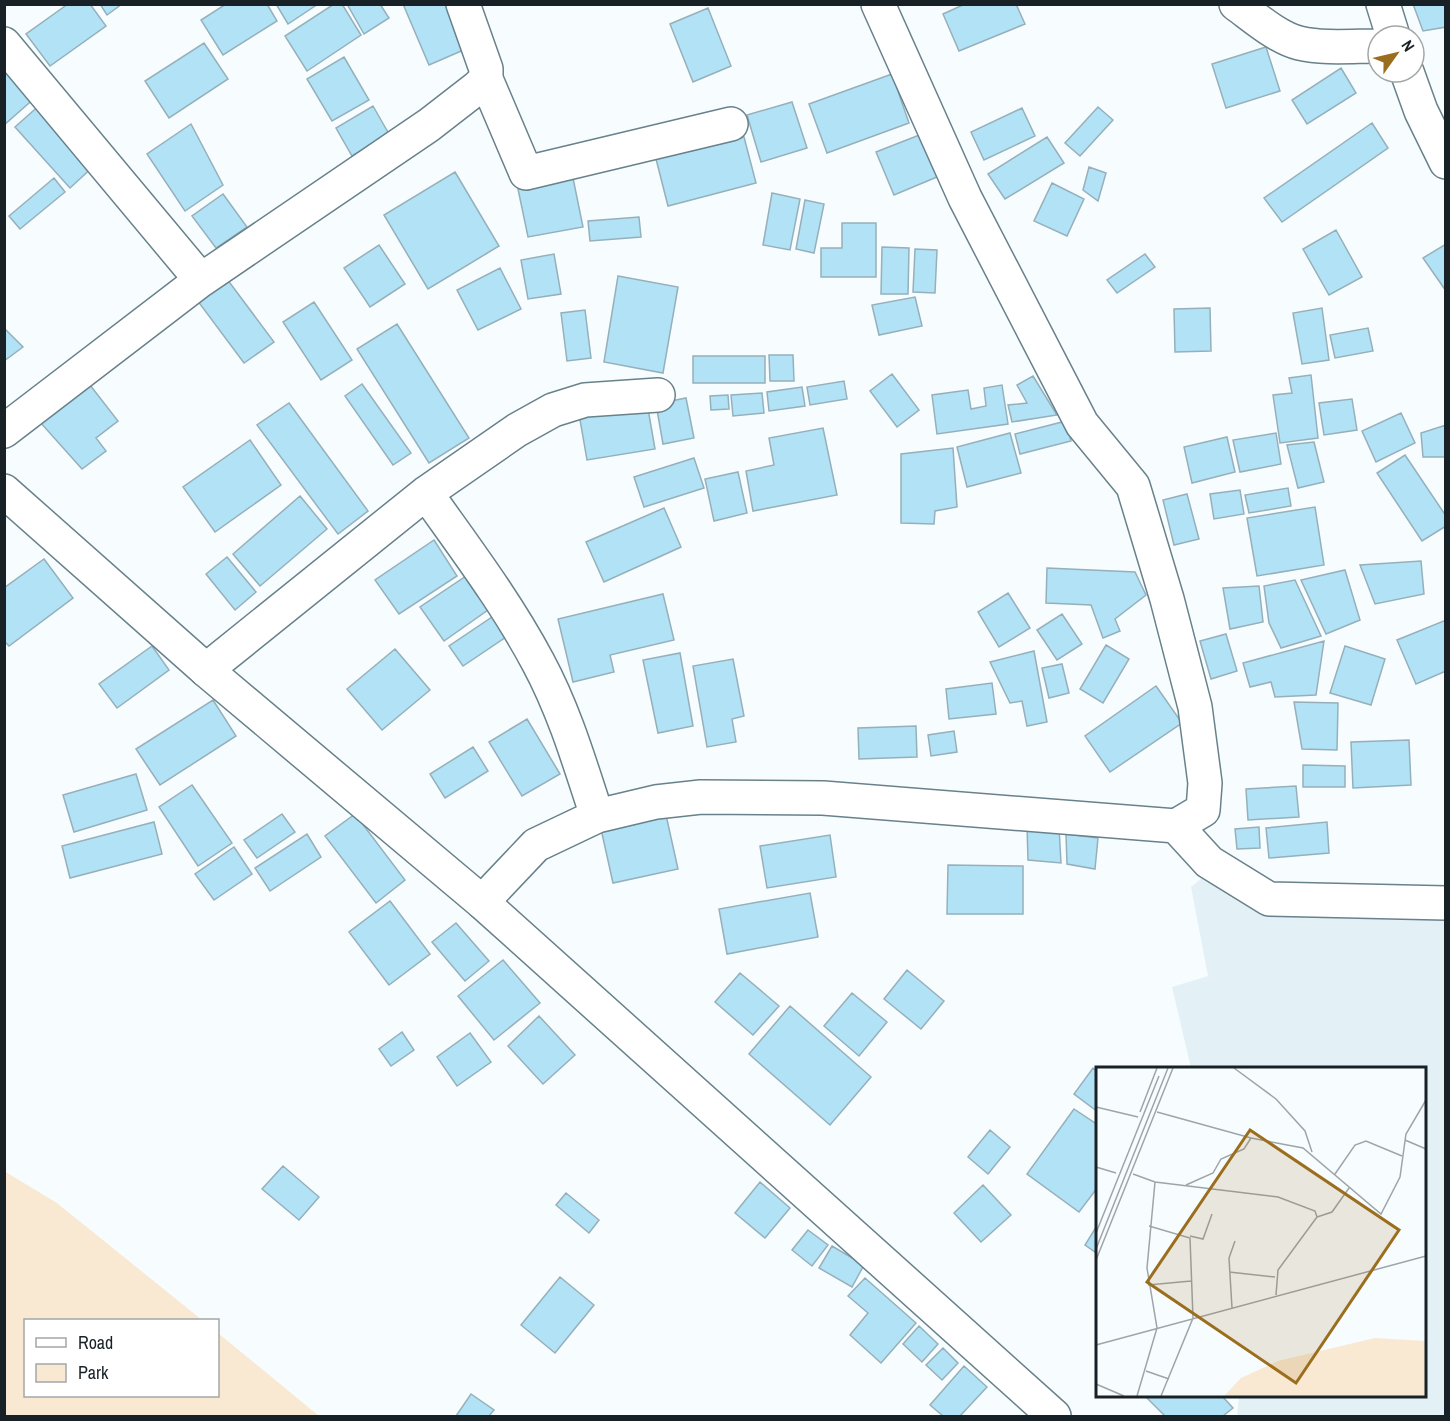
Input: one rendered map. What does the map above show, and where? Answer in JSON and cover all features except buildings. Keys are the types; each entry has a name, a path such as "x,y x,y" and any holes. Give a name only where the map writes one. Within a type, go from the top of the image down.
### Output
{"street":[{"path":"463,4 486,69 486,79 526,173 731,124"},
{"path":"482,902 536,845 597,816 656,802 701,797 823,798 1176,826 1203,810 1204,783 1195,707 1167,598 1132,486 1082,424 965,198 878,4"},
{"path":"1236,4 1268,27 1298,43 1322,46 1366,46"},
{"path":"1383,4 1389,24"},
{"path":"4,44 201,280"},
{"path":"4,431 201,280 429,125 486,79"},
{"path":"1411,84 1421,111 1446,162"},
{"path":"206,670 426,493 517,430 553,410 585,400 658,395"},
{"path":"4,491 206,670 482,902 1054,1416"},
{"path":"426,493 505,605 538,662 569,732 597,816"},
{"path":"1176,826 1209,862 1269,899 1446,903"}],"shaded area":[{"path":"1212,870 1268,908 1445,911 1445,1416 1237,1416 1239,1397 1426,1397 1426,1067 1191,1067 1172,987 1208,976 1191,887"}],"green space":[{"path":"4,1171 57,1203 201,1319 24,1319 24,1397 219,1397 219,1334 319,1416 5,1416"}]}
